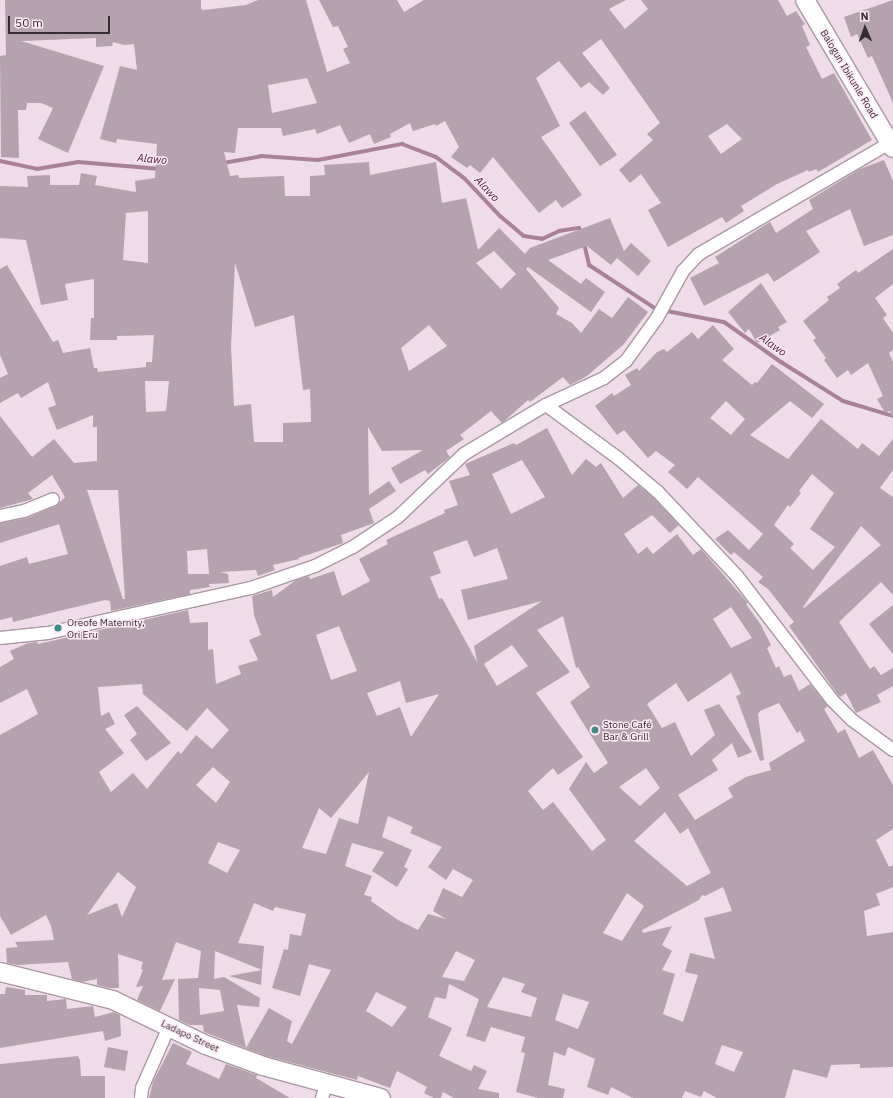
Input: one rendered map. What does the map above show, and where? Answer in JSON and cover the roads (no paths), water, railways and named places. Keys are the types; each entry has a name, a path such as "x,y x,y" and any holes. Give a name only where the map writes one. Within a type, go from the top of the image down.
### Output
{"main road":[{"name":"Balogun Ibikunle Road","path":"805,0 891,146"},
{"name":"Ladapo Street","path":"0,972 113,1000 170,1026 206,1045 256,1063 324,1091 381,1098"}],"street":[{"path":"0,638 48,633 250,588 315,566 353,547 398,517 464,454 546,405 604,378 626,361 657,318 683,271 699,254 891,146"},
{"path":"546,405 618,458 658,492 741,582 832,700 852,720 893,750"},
{"path":"0,516 24,511 53,499"},
{"path":"141,1098 142,1088 170,1026"}],"waterway":[{"name":"Alawo","path":"223,163 261,156 318,160 402,144 436,157 465,179 500,216 524,236 542,239 559,231 579,228 582,234"},
{"name":"Alawo","path":"0,161 37,169 78,162 161,169"},
{"name":"Alawo","path":"584,243 589,265 656,309 724,322 781,362 843,401 893,416"}],"place":[{"name":"Oreofe Maternity, Ori Eru","path":"58,628"},
{"name":"Stone Café Bar & Grill","path":"595,730"}]}
